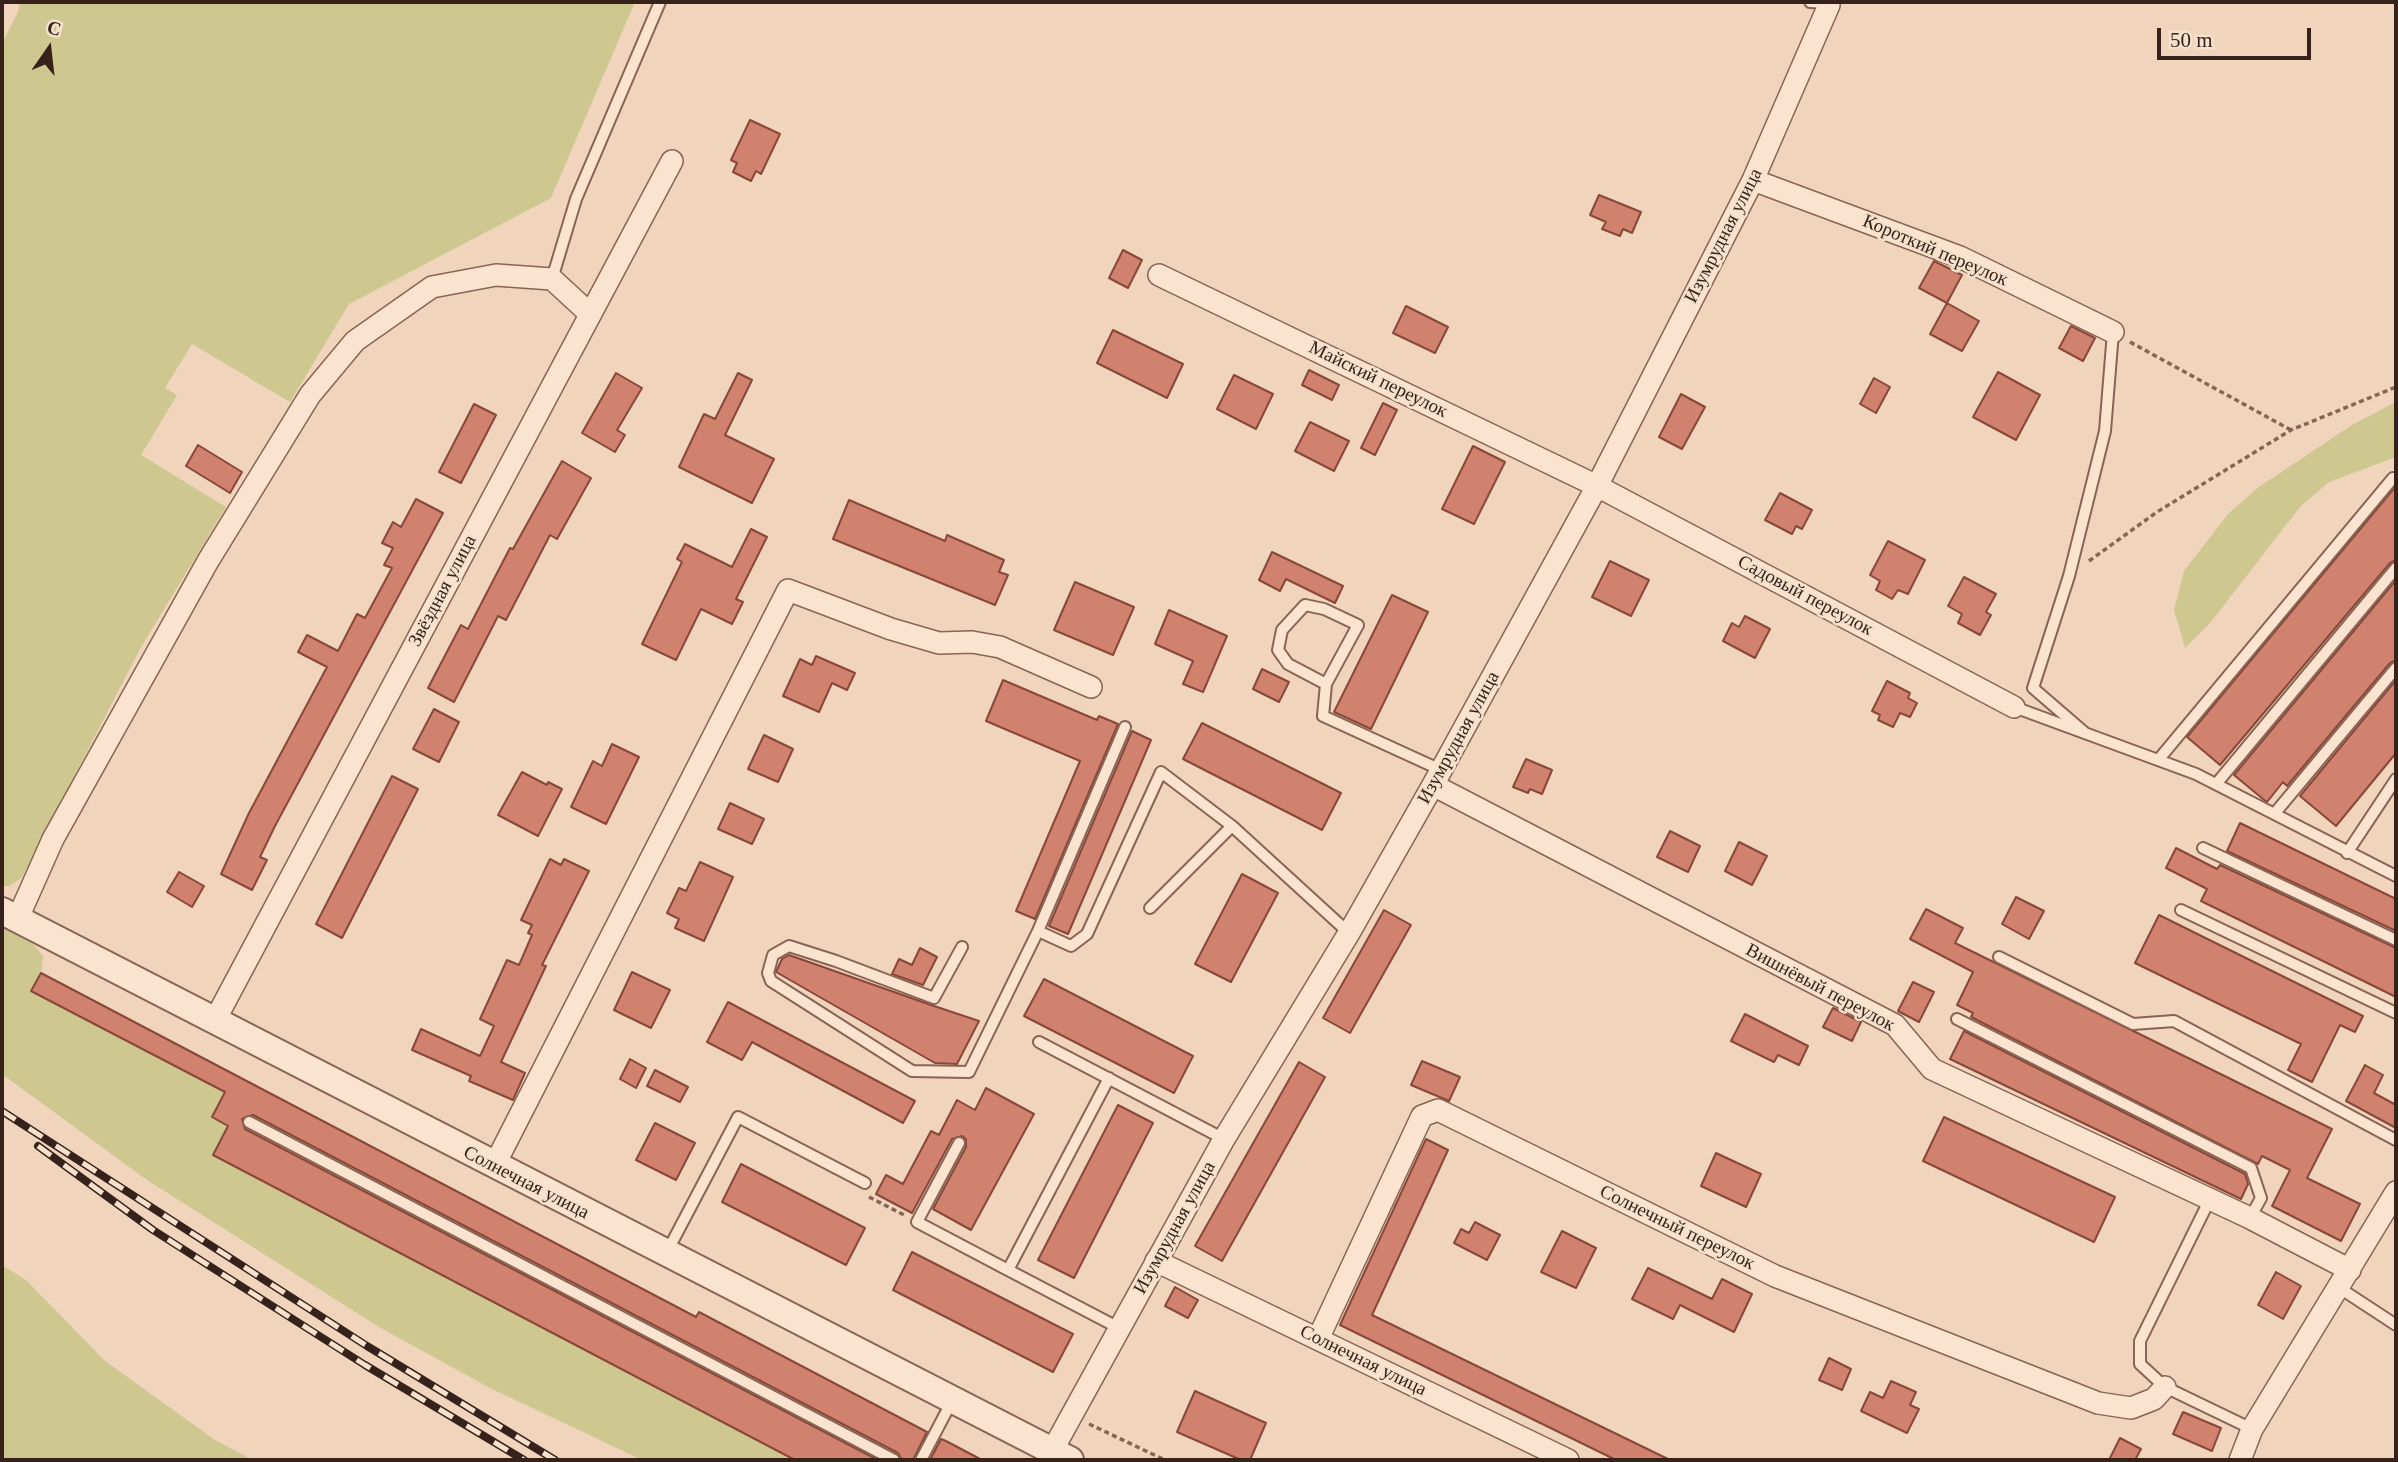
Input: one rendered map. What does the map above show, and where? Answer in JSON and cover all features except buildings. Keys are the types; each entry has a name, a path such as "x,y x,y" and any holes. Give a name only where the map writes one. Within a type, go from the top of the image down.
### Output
{"street":[{"name":"Изумрудная улица","path":"1061,1455 1071,1416 1156,1261 1224,1139 1349,933 1597,486 1753,180 1823,3"},
{"name":"Звёздная улица","path":"214,1022 672,161"},
{"name":"Короткий переулок","path":"1753,180 1960,257 2113,332"},
{"path":"9,915 208,561 310,395 355,341 432,287 496,275 552,279 590,314"},
{"name":"Майский переулок","path":"1159,275 1597,486"},
{"name":"Садовый переулок","path":"1597,486 2014,707"},
{"path":"494,1166 788,590 891,629 939,643 972,642 1000,647 1091,687"},
{"name":"Вишнёвый переулок","path":"1437,778 1895,1025 1932,1069 2250,1218 2344,1278"},
{"name":"Солнечная улица","path":"9,915 665,1255 1061,1455"},
{"name":"Солнечный переулок","path":"1318,1339 1422,1116 1438,1110 1775,1276 2098,1403 2130,1408 2154,1399 2165,1387"},
{"path":"2240,1460 2252,1429 2396,1192"},
{"name":"Солнечная улица","path":"1156,1261 1569,1460"}],"lane":[{"path":"552,279 576,199 660,2"},
{"path":"2084,732 2033,688 2069,576 2105,431 2113,332"},
{"path":"2159,759 2393,478"},
{"path":"2217,783 2396,568"},
{"path":"1326,684 1288,664 1278,650 1282,630 1305,606 1324,609 1358,625 1326,684 1323,716 1437,778"},
{"path":"2275,813 2396,668"},
{"path":"2014,707 2159,759 2217,783 2347,853 2396,876"},
{"path":"962,947 934,999 789,946 773,955 768,973 771,981 912,1071 969,1072 1038,931 1125,727"},
{"path":"1038,931 1071,946 1087,934 1161,772 1232,826 1349,933"},
{"path":"2347,853 2396,779"},
{"path":"1150,908 1232,826"},
{"path":"2203,848 2396,940"},
{"path":"2180,910 2396,1013"},
{"path":"1998,957 2133,1024 2174,1021 2396,1140"},
{"path":"1957,1019 2250,1168 2261,1198 2250,1218"},
{"path":"1040,1042 1224,1139"},
{"path":"1008,1270 1109,1078"},
{"path":"665,1255 738,1117 864,1183"},
{"path":"249,1122 894,1460"},
{"path":"958,1143 917,1222 1119,1328"},
{"path":"2210,1199 2140,1341 2140,1364 2165,1387 2252,1429"},
{"path":"2344,1278 2396,1325"},
{"path":"921,1460 953,1399"}],"path":[{"path":"2113,332 2291,430"},
{"path":"2069,576 2157,512 2291,430 2396,387"},
{"path":"864,1183 867,1195 917,1222"},
{"path":"1071,1416 1165,1460"}],"shaded area":[{"path":"20,2 635,2 551,198 349,304 290,402 192,344 165,388 177,395 141,455 226,507 140,649 22,877 10,886 2,886 2,43 18,12"},
{"path":"2396,402 2396,457 2329,482 2300,507 2210,623 2185,648 2174,610 2184,571 2228,514 2256,489 2352,425"},
{"path":"2,927 33,944 43,956 41,973 32,991 225,1092 212,1117 228,1126 214,1155 795,1460 642,1460 490,1388 379,1327 147,1180 2,1074"},
{"path":"2,1265 26,1280 105,1361 215,1440 253,1460 2,1460"}],"railway":[{"path":"2,1111 367,1346 555,1460"},
{"path":"38,1146 153,1230 365,1365 524,1460"}]}
